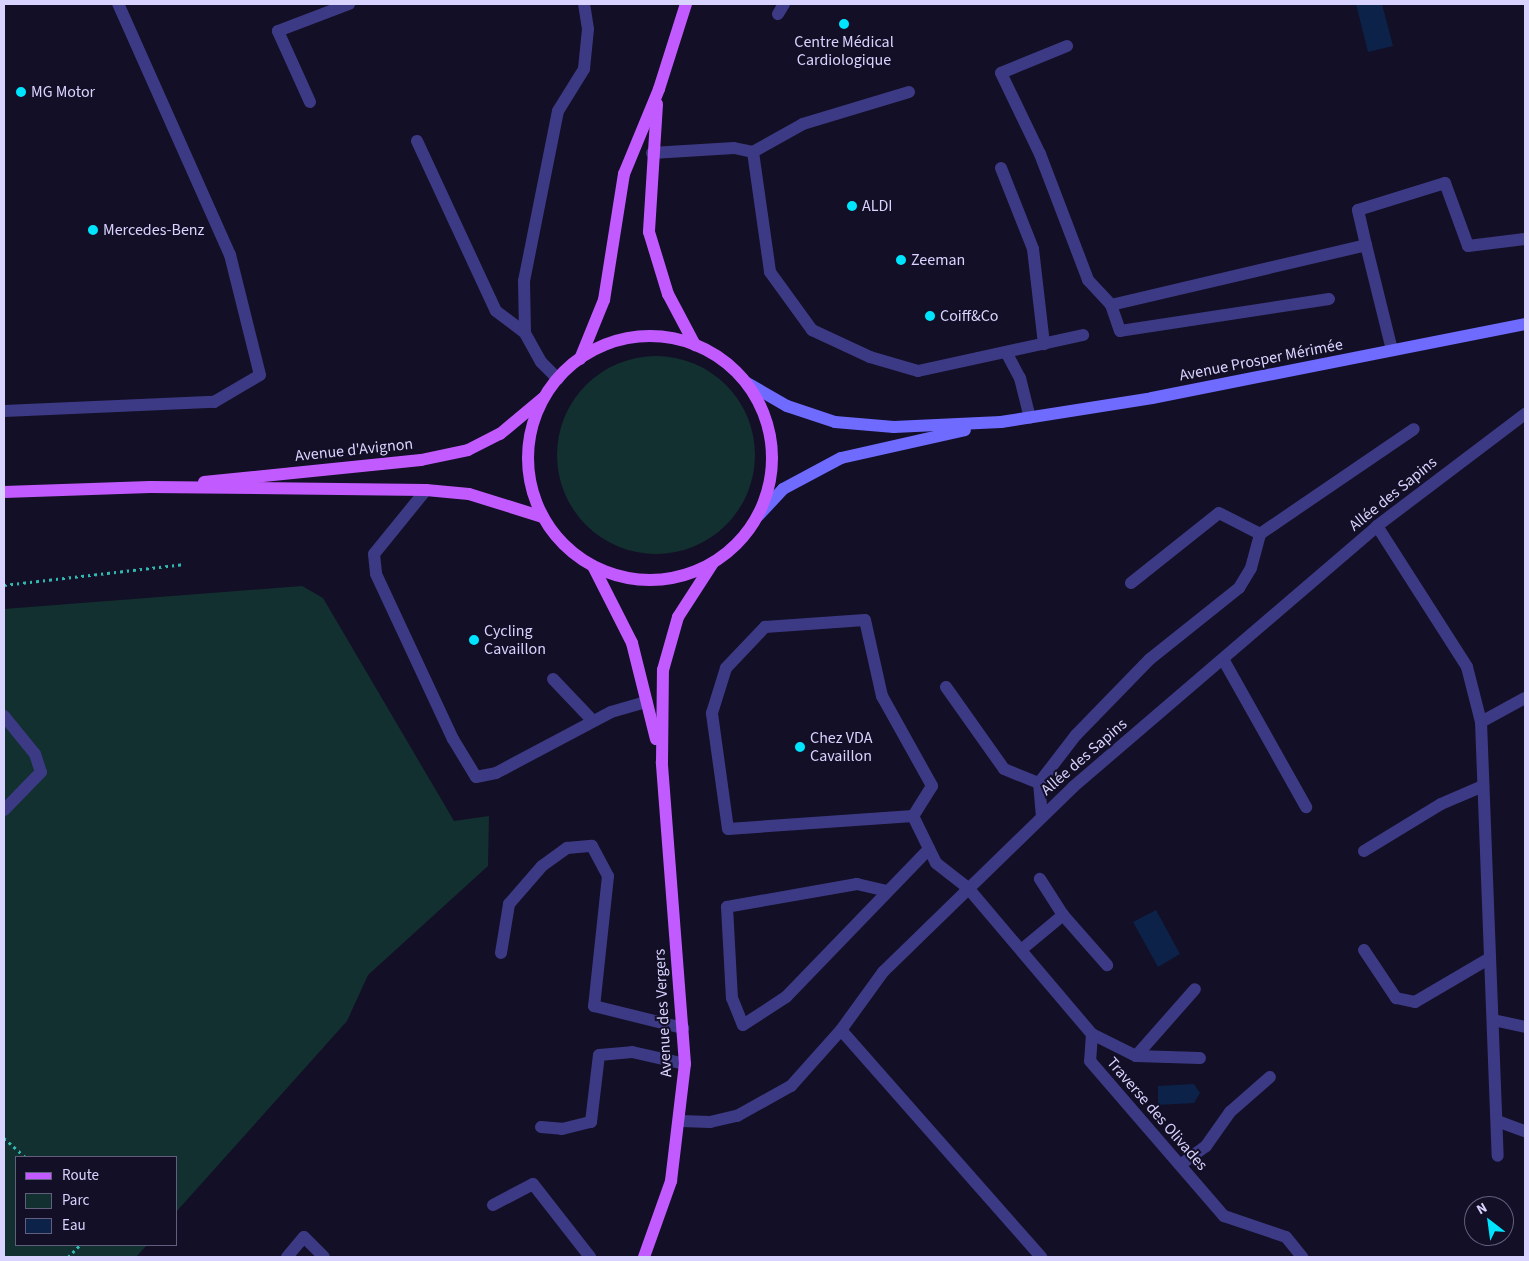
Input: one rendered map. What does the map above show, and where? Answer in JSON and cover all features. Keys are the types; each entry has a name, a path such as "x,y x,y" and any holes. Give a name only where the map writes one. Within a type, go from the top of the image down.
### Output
{"main road":[{"path":"580,359 604,300 624,174 659,89 686,4"},
{"path":"659,89 652,153 649,232 668,294 695,345"},
{"name":"Avenue Prosper Mérimée","path":"758,516 783,489 841,458 1001,422 1525,324"},
{"path":"632,338 672,338 695,345 715,354 747,383 762,410 772,447 767,494 758,516 746,534 713,563 691,574 641,580 592,566 562,542 543,517 533,494 529,444 545,397 558,378 580,359 601,347 632,338"},
{"name":"Avenue Prosper Mérimée","path":"747,383 787,406 835,422 894,427 1001,422"},
{"name":"Avenue d'Avignon","path":"150,487 421,460 468,450 500,434 545,397"},
{"name":"Avenue d'Avignon","path":"4,492 150,487 426,490 469,494 543,517"},
{"name":"Avenue des Vergers","path":"644,1257 670,1181 681,1121 685,1064 662,762 661,702 669,642 678,617 713,563"},
{"name":"Avenue des Vergers","path":"592,566 632,643 662,762"}],"street":[{"path":"4,411 214,402 260,375 230,255 118,4"},
{"path":"310,102 278,31 349,4"},
{"path":"525,333 524,281 558,111 584,69 588,29 584,4"},
{"path":"1067,46 1001,73 1040,154 1088,280 1111,305 1120,331 1329,299"},
{"path":"652,153 734,148 753,152 803,124 909,92"},
{"path":"417,141 496,311 525,333 541,362 558,378"},
{"path":"753,152 770,272 812,330 870,357 918,371 1083,335"},
{"path":"1001,168 1033,249 1044,344"},
{"path":"1392,350 1358,210 1445,183 1468,246 1525,239"},
{"path":"1111,305 1366,244"},
{"path":"1006,352 1020,378 1030,418"},
{"name":"Allée des Sapins","path":"681,1121 710,1122 759,1106 792,1086 841,1030 883,972 1042,817 1377,526 1525,414"},
{"path":"1042,817 1039,783 1076,735 1150,659 1239,588 1251,568 1260,534 1414,429"},
{"path":"426,490 374,554 376,574 453,739 476,776 496,773 593,721 647,702"},
{"path":"1131,583 1219,514 1260,534"},
{"path":"1377,526 1467,667 1481,722 1498,1156"},
{"path":"865,620 882,696 932,786 913,816 728,829 712,713 726,668 765,627 865,620"},
{"path":"1223,659 1306,807"},
{"path":"553,680 593,721"},
{"path":"946,687 1004,769 1039,783"},
{"path":"1481,722 1525,698"},
{"path":"4,716 35,754 41,772 4,810"},
{"path":"1364,850 1441,804 1483,786"},
{"path":"913,816 936,863 968,888 1092,1034 1136,1056 1200,1058"},
{"path":"501,953 509,904 542,866 567,848 592,846 608,876 594,1006 683,1028"},
{"path":"887,891 857,884 727,907 732,998 743,1025 786,997 929,849"},
{"path":"1040,879 1063,915 1107,965"},
{"path":"1021,950 1063,915"},
{"path":"1364,950 1396,998 1416,1002 1490,958"},
{"path":"1136,1056 1195,989"},
{"path":"1493,1020 1525,1027"},
{"path":"841,1030 1042,1257"},
{"name":"Traverse des Olivades","path":"1092,1034 1090,1061 1224,1216 1286,1238 1302,1257"},
{"path":"541,1127 562,1129 591,1122 599,1055 632,1052 685,1064"},
{"path":"1180,1165 1206,1146 1230,1112 1270,1077"},
{"path":"1497,1122 1525,1131"},
{"path":"493,1205 533,1184 590,1257"},
{"path":"287,1257 304,1237 324,1257"}],"path":[{"path":"4,585 185,564"},
{"path":"4,1138 24,1156"},
{"path":"68,1257 79,1246"}],"green space":[{"path":"656,356 675,358 694,364 711,373 726,385 738,400 747,417 753,436 755,455 753,474 747,493 738,510 726,525 711,537 694,546 675,552 656,554 637,552 618,546 601,537 586,525 574,510 565,493 559,474 557,455 559,436 565,417 574,400 586,385 601,373 618,364 637,358"},
{"path":"302,586 323,598 454,821 489,816 488,866 368,975 347,1021 178,1210 178,1156 15,1156 15,1246 146,1246 136,1257 4,1257 4,609"}],"water":[{"path":"1356,4 1382,4 1393,46 1368,52"},
{"path":"1156,910 1180,954 1158,967 1133,922"},
{"path":"1194,1084 1200,1093 1194,1103 1158,1105 1158,1086"}],"place":[{"name":"Centre Médical Cardiologique","path":"844,24"},
{"name":"MG Motor","path":"21,92"},
{"name":"ALDI","path":"852,206"},
{"name":"Mercedes-Benz","path":"93,230"},
{"name":"Zeeman","path":"901,260"},
{"name":"Coiff&Co","path":"930,316"},
{"name":"Cycling Cavaillon","path":"474,640"},
{"name":"Chez VDA Cavaillon","path":"800,747"}]}
